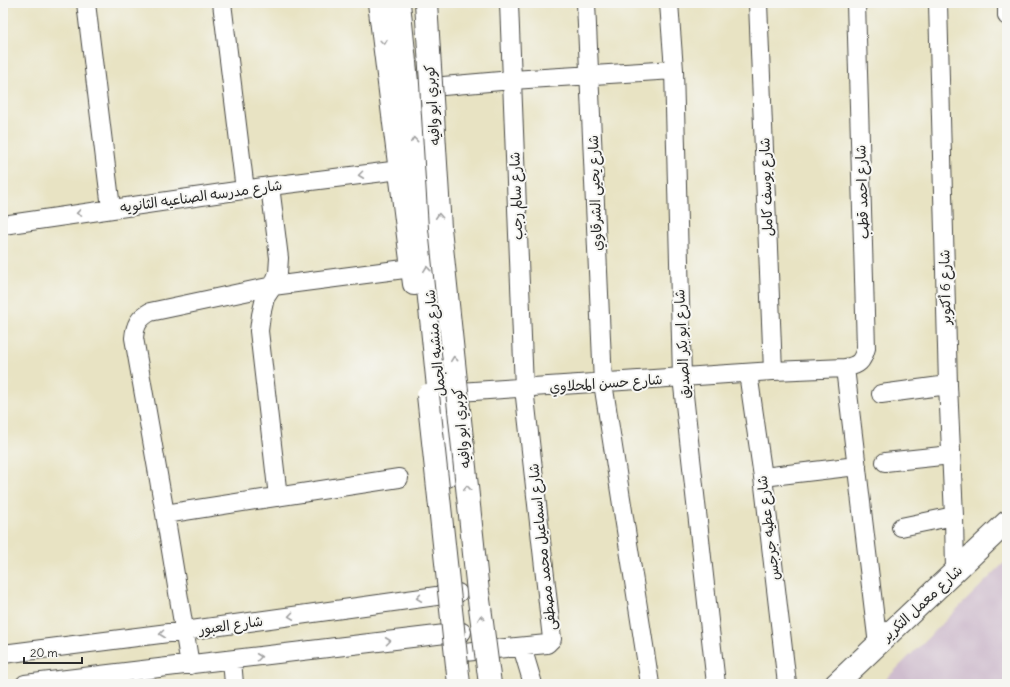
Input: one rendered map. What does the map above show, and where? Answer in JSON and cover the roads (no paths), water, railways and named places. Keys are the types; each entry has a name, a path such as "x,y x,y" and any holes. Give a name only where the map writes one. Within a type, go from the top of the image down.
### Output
{"main road":[{"name":"شارع منشيه الجمل","path":"379,3 412,268 434,394"},
{"name":"شارع منشيه الجمل","path":"399,3 409,89 434,394 468,684"},
{"name":"كوبري ابو وافيه","path":"426,3 440,228 478,592 490,684"},
{"name":"كوبري ابو وافيه","path":"434,394 459,684"},
{"name":"شارع معمل التكرير","path":"836,684 1007,522"}],"street":[{"path":"86,3 111,208"},
{"path":"222,3 245,190"},
{"name":"شارع سالم رجب","path":"509,3 524,388"},
{"name":"شارع يحيى الشرقاوي","path":"586,3 603,383 649,678"},
{"name":"شارع ابو بكر الصديق","path":"669,3 674,70 682,378 716,684"},
{"name":"شارع يوسف كامل","path":"758,3 773,371"},
{"name":"شارع احمد قطب","path":"845,368 856,366 863,358 866,348 856,3"},
{"name":"شارع 6 أكتوبر","path":"938,3 948,385 954,516 954,572"},
{"path":"1006,3 1007,16"},
{"path":"409,89 512,80 674,70"},
{"name":"شارع مدرسه الصناعيه الثانويه","path":"3,225 111,208 400,170"},
{"path":"270,186 279,258 278,272 273,286 265,298 259,331 278,497"},
{"path":"190,665 134,338 134,330 138,322 143,316 150,312 273,286 412,268"},
{"path":"845,368 878,644"},
{"name":"شارع حسن المحلاوي","path":"434,394 773,371 845,368"},
{"name":"شارع عطيه جرجس","path":"748,373 763,477 787,684"},
{"path":"881,394 948,385"},
{"name":"شارع اسماعيل محمد مصطفى","path":"463,642 522,647 547,644 550,642 552,636 524,388"},
{"path":"885,462 951,455"},
{"path":"763,477 857,466"},
{"path":"165,514 399,478"},
{"path":"901,527 954,516"},
{"name":"شارع العبور","path":"3,654 184,631 458,593"},
{"path":"25,684 92,680 232,660 463,642"},
{"path":"522,647 533,684"},
{"path":"232,660 234,684"}]}
